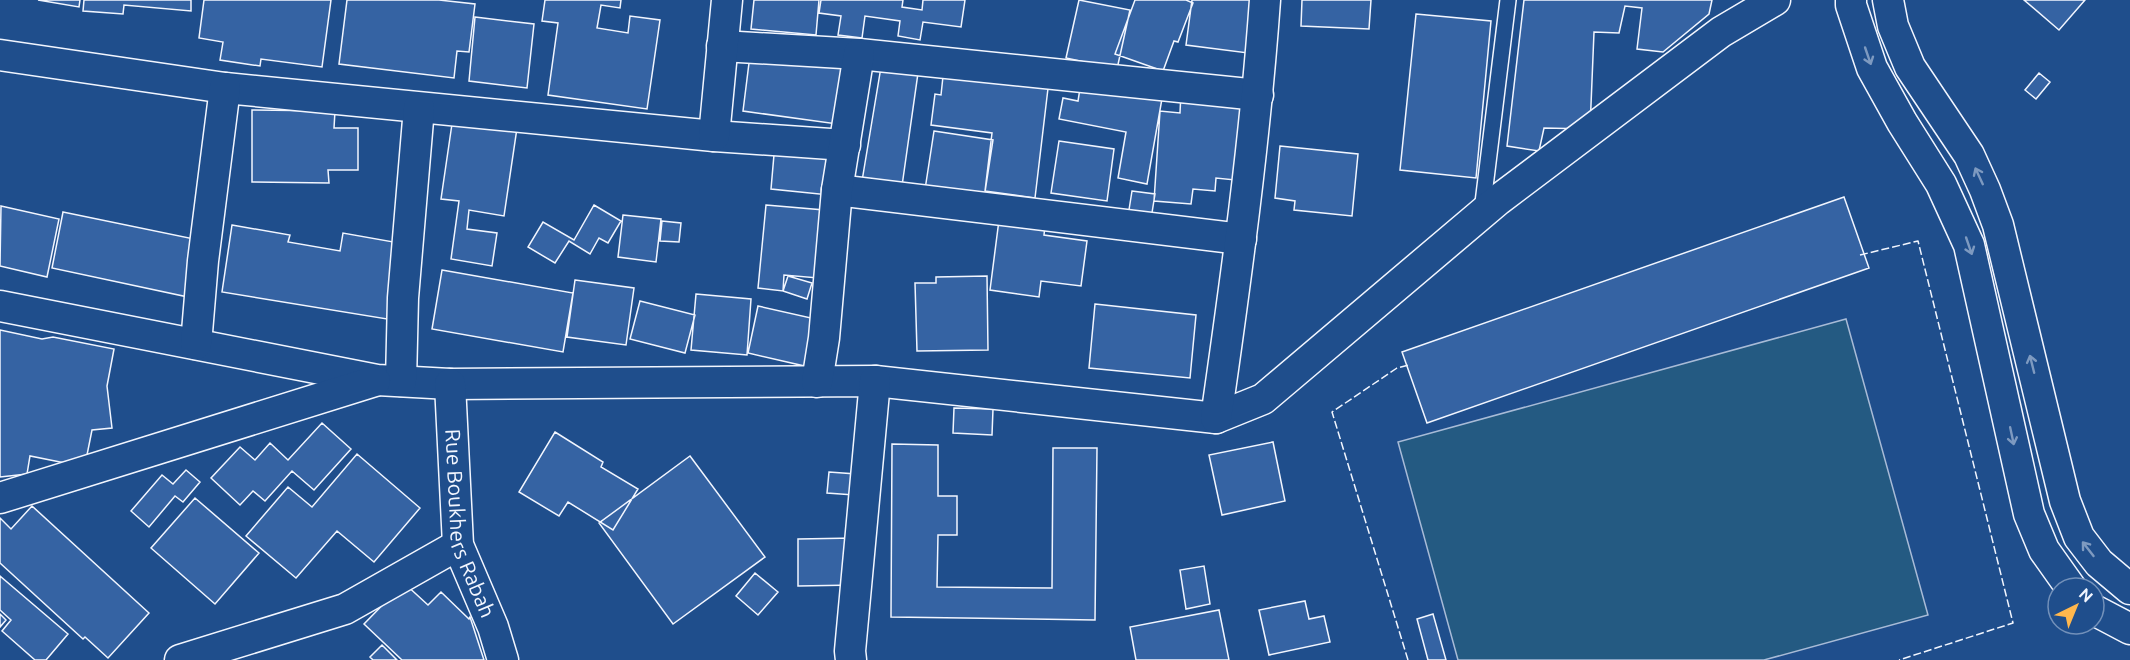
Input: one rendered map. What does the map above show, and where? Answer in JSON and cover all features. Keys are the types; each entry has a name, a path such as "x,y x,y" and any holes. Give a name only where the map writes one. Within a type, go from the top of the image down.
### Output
{"street":[{"path":"714,136 727,0"},
{"path":"1216,418 1258,95 1265,0"},
{"path":"0,306 389,381 450,384 875,381 1216,418 1263,399 1481,215 1721,32 1775,0"},
{"path":"1851,0 1872,68 1902,122 1941,184 1969,245 2029,514 2044,550 2062,576"},
{"path":"1888,0 1893,26 1910,67 1969,155 1998,225 2065,501 2079,537 2099,563 2130,589"},
{"path":"722,46 859,54 1258,95"},
{"path":"817,382 824,338 837,190 859,54"},
{"path":"0,55 225,88 714,136 845,145"},
{"path":"196,344 225,88"},
{"path":"389,381 403,298 419,108"},
{"path":"837,190 1241,239"},
{"path":"0,498 389,381"},
{"path":"851,660 875,381"},
{"name":"Rue Boukhers Rabah","path":"450,384 458,545 493,627 503,660"},
{"path":"180,660 345,609 458,545"},
{"path":"2106,616 2130,629"}],"lane":[{"path":"1481,215 1508,0"}],"shaded area":[{"path":"1846,319 1928,615 1764,660 1458,660 1398,442"}],"building":[{"path":"38,0 80,0 79,7"},
{"path":"84,0 191,0 191,11 124,5 123,14 83,11"},
{"path":"204,0 331,0 322,67 261,59 260,66 220,60 223,42 199,38"},
{"path":"347,0 439,0 475,4 469,52 457,51 454,78 339,64"},
{"path":"545,0 621,0 620,8 601,5 597,28 628,33 630,16 660,20 647,109 548,95 558,23 542,21"},
{"path":"754,0 819,0 816,35 751,29"},
{"path":"821,0 903,0 902,7 922,10 923,0 965,0 961,27 923,22 920,40 898,36 900,21 865,16 862,38 838,35 841,16 819,13"},
{"path":"1079,0 1130,10 1117,69 1066,58"},
{"path":"1135,0 1186,0 1193,3 1178,42 1174,41 1163,71 1115,54"},
{"path":"1192,0 1254,0 1248,53 1186,45"},
{"path":"1302,0 1371,0 1369,29 1301,26"},
{"path":"1524,0 1712,0 1709,14 1663,52 1637,49 1642,8 1625,6 1619,33 1594,32 1590,129 1544,128 1539,151 1507,146"},
{"path":"2024,0 2085,0 2059,30"},
{"path":"1416,14 1491,21 1476,178 1400,170"},
{"path":"475,17 534,24 527,88 469,81"},
{"path":"751,47 845,60 837,124 743,111"},
{"path":"881,67 918,73 901,193 861,187"},
{"path":"944,67 1049,80 1035,198 985,191 992,133 931,125 935,94 941,95"},
{"path":"2039,73 2050,82 2036,99 2025,90"},
{"path":"1081,82 1163,93 1147,184 1118,178 1126,132 1059,119 1063,98 1078,101"},
{"path":"1181,92 1241,97 1235,180 1216,178 1215,191 1193,189 1191,204 1154,201 1160,111 1180,113"},
{"path":"252,110 335,111 334,128 358,128 358,170 328,170 329,183 252,182"},
{"path":"453,117 517,128 504,216 469,210 467,229 497,233 492,266 451,259 459,201 441,199"},
{"path":"934,131 993,140 983,205 924,196"},
{"path":"1059,141 1114,149 1107,201 1051,193"},
{"path":"775,143 833,148 829,195 771,189"},
{"path":"1280,146 1358,154 1352,216 1294,210 1295,201 1275,198"},
{"path":"1132,191 1155,194 1151,219 1128,216"},
{"path":"1844,197 1869,268 1427,423 1402,352"},
{"path":"594,205 621,221 608,243 599,238 590,254 569,241 555,263 528,247 543,222 574,240"},
{"path":"766,205 824,210 818,278 784,275 783,291 758,288"},
{"path":"1,206 59,219 47,277 0,266"},
{"path":"63,212 199,240 188,297 52,268"},
{"path":"623,215 661,219 656,262 618,257"},
{"path":"999,220 1045,226 1044,235 1087,241 1081,286 1041,281 1039,297 990,290"},
{"path":"662,221 681,223 679,242 660,241"},
{"path":"232,225 290,235 288,242 340,251 343,233 405,244 393,320 222,292"},
{"path":"442,270 573,293 563,352 432,329"},
{"path":"788,276 812,283 807,299 783,291"},
{"path":"987,276 988,350 917,351 915,283 936,283 936,277"},
{"path":"575,280 634,288 626,345 567,337"},
{"path":"696,294 751,299 747,355 691,350"},
{"path":"640,301 695,315 685,353 630,339"},
{"path":"1095,304 1196,315 1190,378 1089,368"},
{"path":"758,306 820,320 809,367 748,353"},
{"path":"0,330 42,339 53,337 114,349 107,386 112,428 92,430 86,460 65,463 30,456 27,474 0,477"},
{"path":"954,408 993,409 992,435 953,433"},
{"path":"322,423 351,449 314,490 292,471 265,501 253,491 240,505 211,478 240,447 255,460 270,443 288,460"},
{"path":"555,432 603,462 601,467 638,489 613,530 568,502 559,516 519,492"},
{"path":"1273,442 1285,501 1222,515 1209,455"},
{"path":"892,444 938,445 938,496 957,496 957,535 938,535 937,587 1052,588 1053,448 1097,448 1095,620 891,617"},
{"path":"357,454 420,508 374,562 337,531 296,578 246,536 288,487 312,507"},
{"path":"690,456 765,557 673,624 599,523"},
{"path":"186,470 200,482 183,502 175,496 149,527 131,511 162,475 173,484"},
{"path":"829,472 856,474 854,495 827,493"},
{"path":"195,498 259,553 215,604 151,548"},
{"path":"32,506 149,613 108,658 85,637 83,639 0,563 0,518 11,529"},
{"path":"855,538 855,585 798,586 798,539"},
{"path":"1204,566 1210,604 1186,609 1180,570"},
{"path":"755,573 778,592 758,615 736,596"},
{"path":"0,576 68,634 46,660 35,660 2,631 11,620 0,610"},
{"path":"404,583 428,605 441,592 469,619 470,617 484,660 402,660 364,624"},
{"path":"1305,601 1309,619 1324,616 1330,642 1269,655 1259,610"},
{"path":"1219,610 1229,660 1136,660 1130,627"},
{"path":"0,614 6,620 0,627"},
{"path":"1433,614 1446,660 1428,660 1417,619"},
{"path":"382,645 397,660 373,660 370,657"}],"fence":[{"path":"1860,255 1918,241 2013,623 1899,660"},
{"path":"1408,660 1332,412 1397,368 1409,365"}]}
